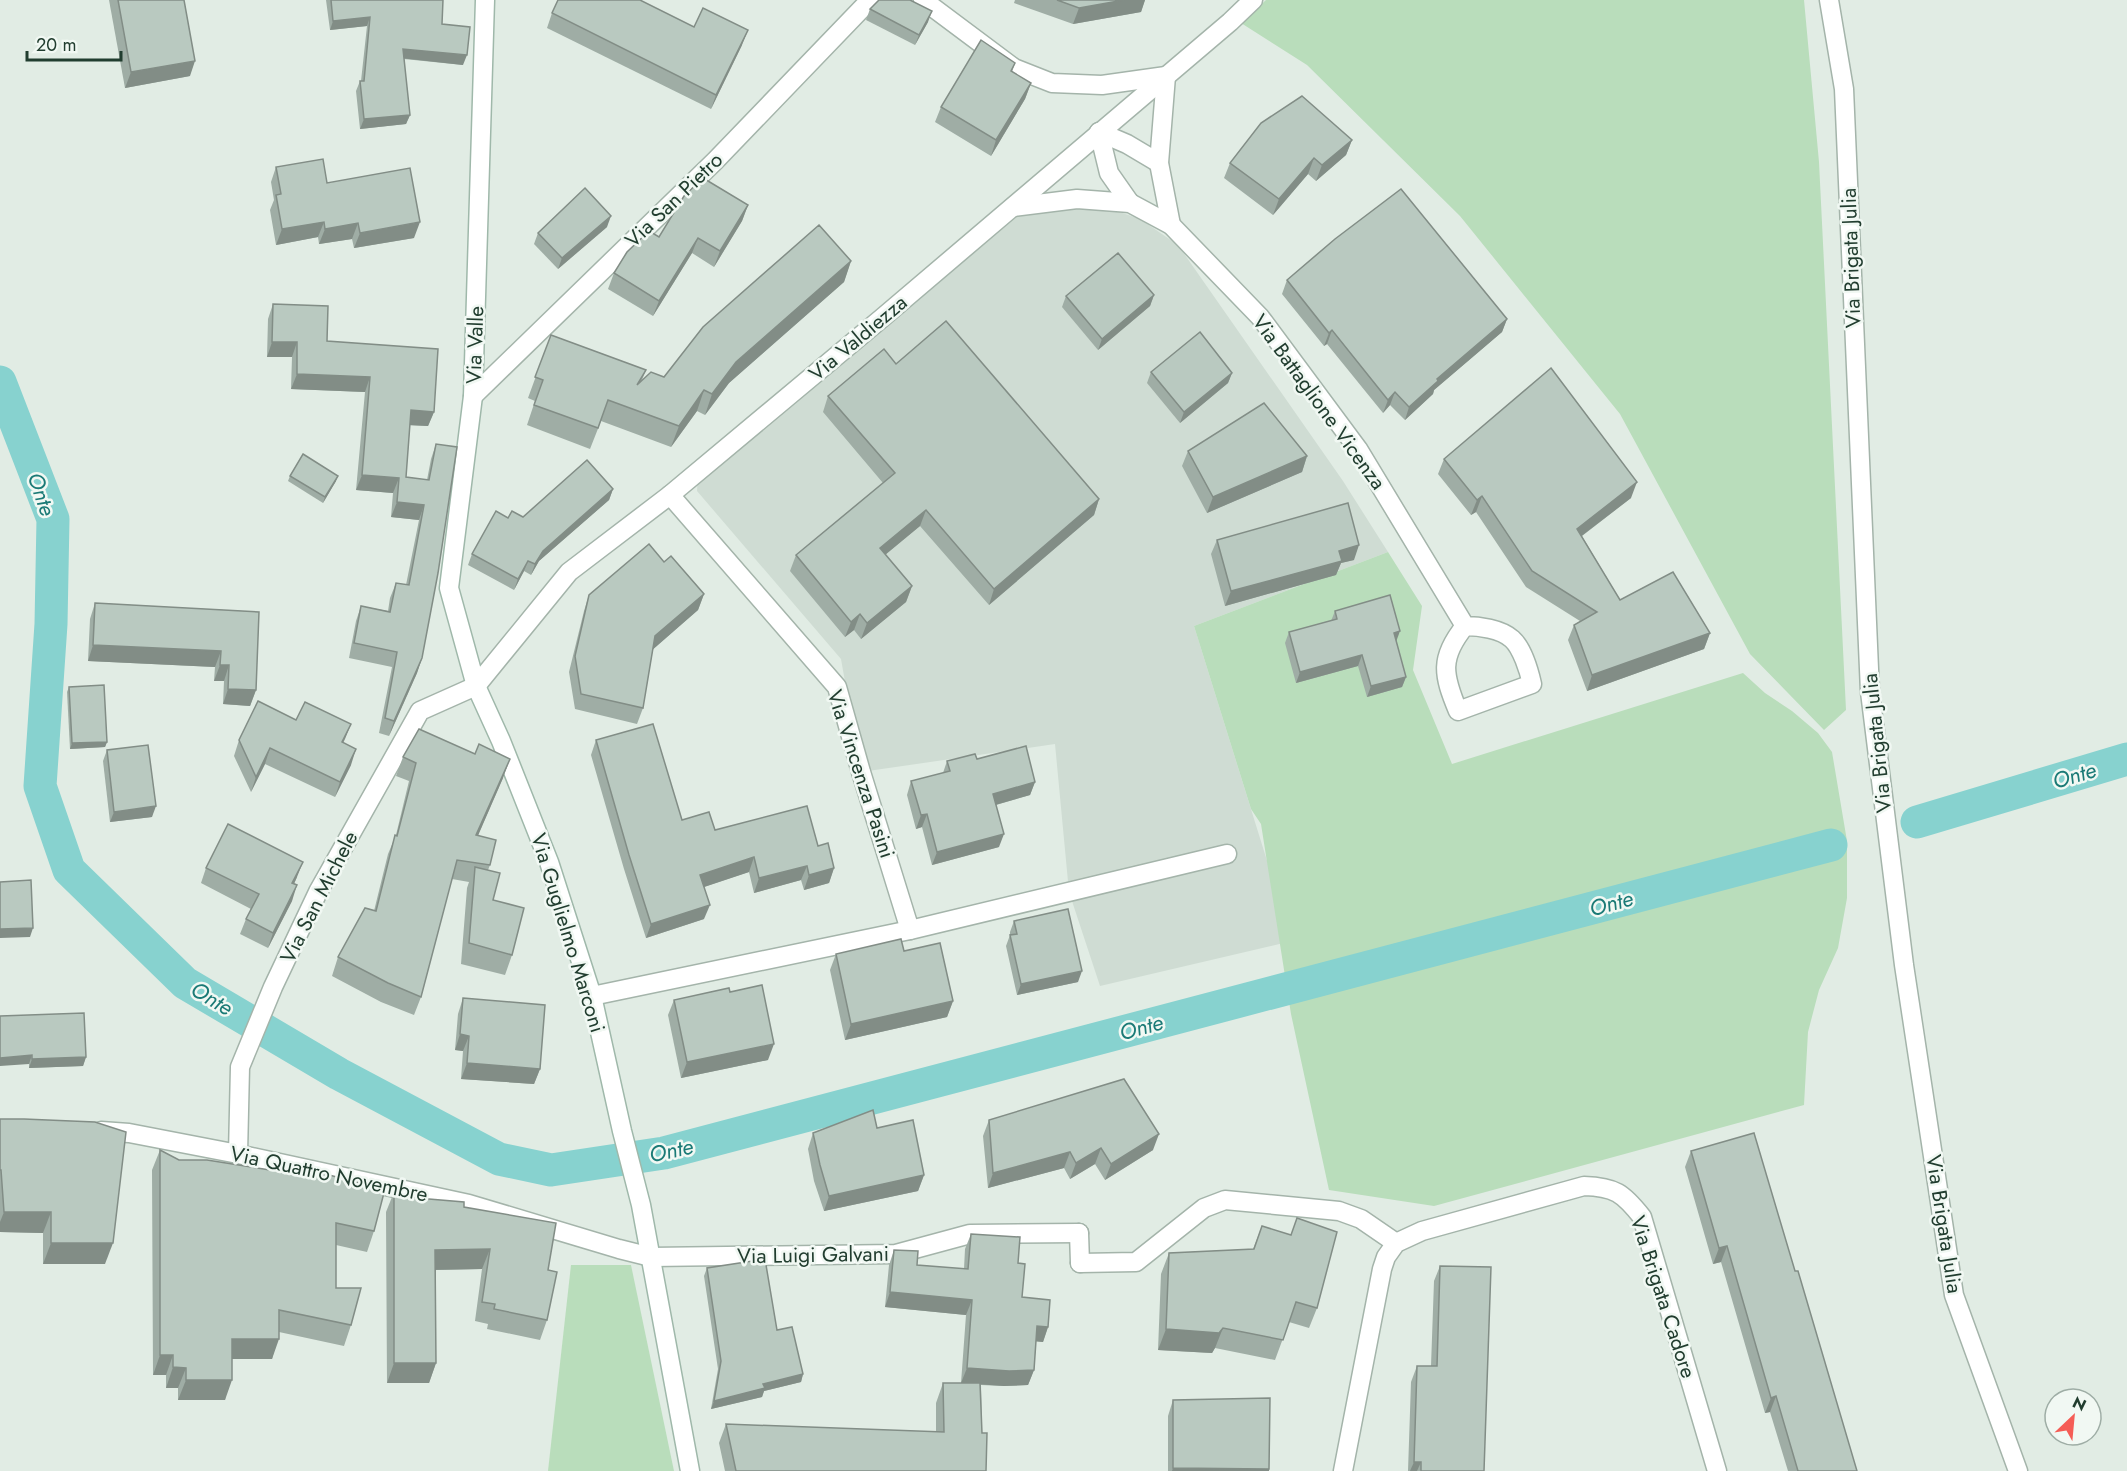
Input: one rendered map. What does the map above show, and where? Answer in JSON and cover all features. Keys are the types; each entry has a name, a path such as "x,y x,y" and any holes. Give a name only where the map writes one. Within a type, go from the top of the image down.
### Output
{"street":[{"name":"Via Valle","path":"476,686 449,588 473,396 485,0"},
{"name":"Via San Pietro","path":"473,396 715,161 870,0"},
{"path":"923,0 1014,68 1052,83 1102,85 1166,76 1160,163 1171,225"},
{"name":"Via Valdiezza","path":"476,686 569,572 670,495 1013,207 1253,0"},
{"name":"Via Brigata Julia","path":"1829,0 1844,89 1870,692 1904,965 1953,1295 2018,1471"},
{"path":"1099,132 1127,144 1160,163"},
{"path":"1099,132 1109,173 1130,203"},
{"path":"1013,207 1077,199 1130,203"},
{"name":"Via Battaglione Vicenza","path":"1130,203 1171,225 1260,317 1358,449 1465,626"},
{"name":"Via Vincenza Pasini","path":"670,495 837,687 910,930"},
{"path":"1465,626 1485,627 1512,639 1527,665 1532,684 1458,711 1446,682 1448,652 1465,626"},
{"name":"Via San Michele","path":"238,1154 240,1068 273,987 318,892 420,711 476,686"},
{"name":"Via Guglielmo Marconi","path":"476,686 549,862 592,996 641,1205 690,1471"},
{"path":"592,996 910,930 1227,854"},
{"name":"Via Quattro Novembre","path":"84,1131 129,1133 469,1204 651,1257"},
{"name":"Via Brigata Cadore","path":"1396,1243 1422,1232 1584,1186 1602,1186 1616,1191 1628,1200 1642,1217 1717,1471"},
{"name":"Via Luigi Galvani","path":"651,1257 896,1254 970,1234 1079,1233 1080,1263 1136,1262 1204,1208 1225,1200 1339,1211 1361,1218 1396,1243"},
{"path":"1343,1471 1382,1269 1386,1257 1396,1243"}],"shaded area":[{"path":"1087,201 1140,219 1178,245 1343,481 1388,552 1194,626 1292,941 1100,986 1069,892 1055,744 861,772 841,659 697,491 698,474 1014,205"}],"green space":[{"path":"1266,0 1804,0 1819,162 1846,710 1824,730 1750,654 1620,414 1460,216 1307,65 1241,23"},
{"path":"1388,552 1422,606 1413,670 1452,764 1743,673 1765,693 1792,711 1818,733 1832,752 1847,841 1847,898 1838,948 1819,990 1808,1032 1804,1105 1434,1206 1329,1190 1291,1014 1261,824 1251,809 1194,626"},
{"path":"571,1265 631,1265 674,1471 548,1471"}],"building":[{"path":"118,0 184,0 195,61 131,72"},
{"path":"331,0 443,0 442,24 470,27 467,55 403,49 410,115 364,119 360,81 364,81 370,17 333,21"},
{"path":"558,0 640,0 694,27 703,8 748,30 716,95 552,13"},
{"path":"879,0 910,0 932,11 919,35 870,9"},
{"path":"1057,0 1124,0 1079,8"},
{"path":"981,40 1015,63 1011,71 1031,83 996,140 941,107"},
{"path":"1302,96 1352,140 1322,165 1314,158 1279,199 1230,163 1261,123"},
{"path":"323,159 327,183 410,168 420,222 360,233 358,223 325,229 324,222 282,229 276,195 281,194 276,167"},
{"path":"703,178 748,205 720,251 698,238 659,301 614,273 627,252 649,231 659,237 684,196"},
{"path":"585,188 611,216 562,258 538,233"},
{"path":"1401,189 1507,319 1437,379 1438,381 1409,407 1395,392 1388,400 1332,330 1329,333 1287,280 1335,239"},
{"path":"819,225 851,261 736,362 712,394 704,390 679,426 608,400 598,428 534,405 543,380 535,377 551,335 646,370 637,385 651,372 664,377 703,327"},
{"path":"1118,253 1154,295 1102,339 1066,296"},
{"path":"273,304 328,306 327,341 438,349 434,412 411,410 406,477 429,480 436,444 457,447 438,573 422,658 394,721 385,718 397,652 354,643 361,606 390,612 396,583 409,585 424,505 397,502 399,478 362,475 370,377 297,374 297,342 272,342"},
{"path":"946,321 1099,499 994,589 926,510 880,548 912,586 867,623 860,614 851,622 796,555 895,473 828,396 884,349 896,364"},
{"path":"1200,332 1232,373 1184,412 1151,372"},
{"path":"1551,368 1637,482 1577,529 1620,600 1673,572 1710,633 1592,675 1574,625 1597,612 1532,571 1482,496 1477,500 1444,459"},
{"path":"1264,403 1307,456 1213,497 1188,451"},
{"path":"303,454 338,476 325,497 290,476"},
{"path":"587,460 613,489 543,551 535,564 528,561 518,579 472,554 496,511 508,518 512,511 523,517"},
{"path":"1348,503 1359,545 1339,551 1342,561 1231,591 1217,540"},
{"path":"649,544 664,562 671,556 704,594 655,636 643,708 581,694 575,656 589,595"},
{"path":"1390,595 1400,631 1394,633 1406,677 1371,686 1362,655 1300,672 1289,632 1337,619 1335,611"},
{"path":"95,603 259,612 256,690 228,689 229,665 220,665 221,651 93,645"},
{"path":"104,685 107,742 72,743 69,687"},
{"path":"258,701 296,720 305,702 351,724 342,742 356,749 340,782 270,748 256,777 239,740"},
{"path":"653,724 682,820 709,812 715,830 807,806 818,846 828,843 834,868 809,875 807,866 759,878 754,857 700,875 710,905 651,924 596,740"},
{"path":"419,729 475,754 479,744 510,759 476,835 496,840 490,865 457,860 421,997 338,957 365,908 376,911 416,763 403,757"},
{"path":"148,745 156,806 114,812 107,750"},
{"path":"1026,746 1035,782 993,794 1004,834 937,852 927,814 921,815 911,781 950,771 947,761 975,754 977,759"},
{"path":"228,824 303,862 292,883 297,885 273,933 246,919 259,894 206,868"},
{"path":"475,867 500,873 493,900 524,908 512,955 469,943"},
{"path":"31,880 33,928 0,929 0,882"},
{"path":"1068,909 1082,971 1021,984 1010,935 1017,934 1014,921"},
{"path":"901,939 904,951 940,943 953,1001 851,1024 836,954"},
{"path":"762,985 774,1044 687,1062 674,1000 729,988 730,992"},
{"path":"463,998 545,1005 540,1069 467,1063 469,1036 460,1034"},
{"path":"84,1013 86,1057 32,1059 32,1055 0,1058 0,1016"},
{"path":"1124,1079 1159,1134 1111,1164 1101,1148 1076,1163 1070,1152 993,1173 989,1120"},
{"path":"873,1110 877,1128 913,1120 924,1175 829,1196 813,1133"},
{"path":"0,1119 95,1122 126,1132 113,1243 51,1243 51,1212 4,1212 0,1170"},
{"path":"1754,1133 1795,1271 1798,1271 1857,1471 1798,1471 1776,1396 1771,1398 1727,1246 1719,1248 1691,1151"},
{"path":"160,1150 179,1160 207,1160 270,1170 317,1172 385,1189 374,1231 336,1223 336,1288 361,1288 351,1325 279,1310 279,1339 232,1339 232,1380 186,1380 186,1368 173,1367 173,1355 160,1355"},
{"path":"394,1192 417,1198 464,1202 464,1207 556,1223 548,1270 557,1272 547,1320 494,1309 495,1304 482,1302 490,1249 435,1250 436,1363 394,1363"},
{"path":"1297,1218 1337,1232 1317,1308 1296,1302 1283,1340 1223,1328 1219,1333 1166,1329 1169,1253 1254,1249 1262,1226 1291,1235"},
{"path":"971,1234 1020,1237 1018,1263 1025,1264 1022,1297 1050,1300 1048,1327 1037,1326 1034,1370 967,1368 972,1300 890,1292 894,1250 918,1251 917,1265 968,1269"},
{"path":"765,1259 777,1330 792,1327 803,1374 763,1384 765,1388 714,1401 721,1361 707,1268"},
{"path":"1440,1266 1491,1267 1484,1471 1421,1471 1421,1462 1414,1462 1417,1366 1437,1366"},
{"path":"943,1383 980,1383 982,1433 987,1433 986,1471 736,1471 726,1424 944,1432"},
{"path":"1270,1398 1269,1469 1173,1468 1173,1400"}],"waterway":[{"name":"Onte","path":"0,382 53,519 51,624 40,786 69,870 185,983 339,1074 499,1159 551,1170 664,1153 1831,845"},
{"name":"Onte","path":"1917,822 2127,759"}]}
